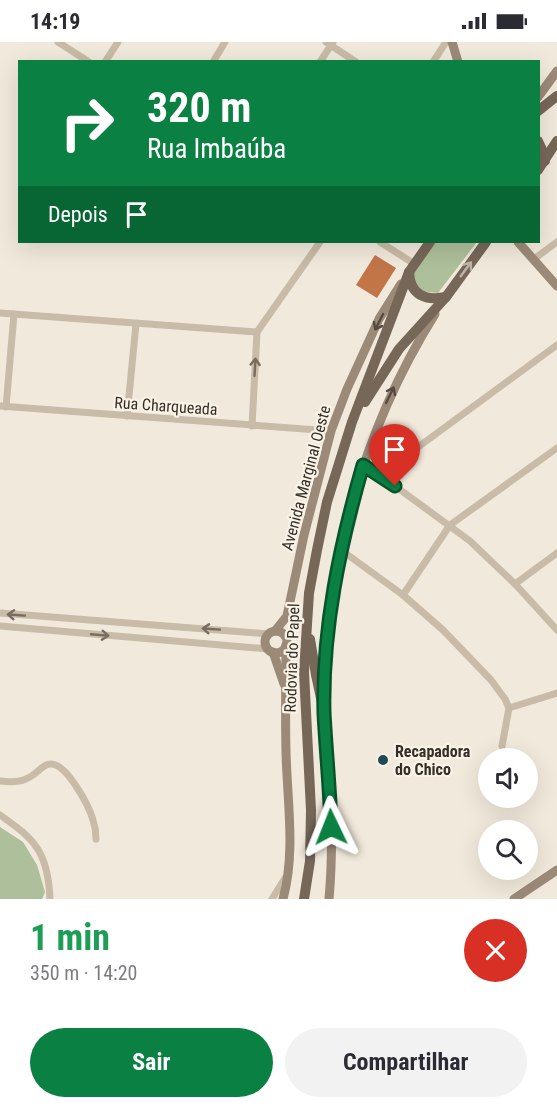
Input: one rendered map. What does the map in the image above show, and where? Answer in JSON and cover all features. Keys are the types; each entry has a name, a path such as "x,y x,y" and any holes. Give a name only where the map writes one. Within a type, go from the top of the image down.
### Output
{"main road":[{"path":"452,42 457,60"},
{"path":"540,94 557,71"},
{"path":"540,109 557,96"},
{"path":"540,167 557,142"},
{"path":"540,145 546,156 545,161"},
{"name":"Rodovia do Papel","path":"304,899 310,861 310,831 304,672 307,618 317,549 327,502 352,422 411,267 429,243"},
{"name":"Rodovia do Papel","path":"352,422 399,349 446,297 485,243"},
{"path":"519,243 557,286"},
{"path":"411,267 409,282 416,292 429,298 446,297"},
{"name":"Avenida Marginal Oeste","path":"286,692 266,639 287,616 304,535 331,431 347,389 380,319 411,267"},
{"path":"328,899 332,864 324,712 328,628 341,550 363,465 384,407 408,359 446,297"},
{"path":"307,618 315,675 324,712"},
{"path":"271,651 283,650 286,645 284,635 272,633"},
{"name":"Avenida Marginal Oeste","path":"283,899 289,838 286,645"},
{"path":"514,899 557,870"}],"street":[{"path":"58,42 86,60"},
{"path":"106,60 118,42"},
{"path":"214,60 225,42"},
{"path":"434,60 446,42"},
{"path":"321,60 330,43 353,60"},
{"path":"534,259 557,242"},
{"path":"252,426 257,332 319,243"},
{"path":"381,243 411,267"},
{"path":"0,313 257,332"},
{"path":"3,406 14,314"},
{"path":"127,416 136,324"},
{"path":"380,474 557,345"},
{"name":"Rua Charqueada","path":"3,406 331,431"},
{"path":"403,595 450,525 557,448"},
{"path":"363,465 380,474 450,525 515,584 557,630"},
{"path":"341,550 403,595 443,630 498,689 509,708 502,746"},
{"path":"515,584 557,553"},
{"path":"0,613 272,633"},
{"path":"0,626 271,651"},
{"path":"509,708 557,693"},
{"path":"0,781 14,783 25,780 44,766 51,763 58,765 67,772 93,817 96,838"},
{"path":"0,815 27,834 40,851 47,871 50,899"},
{"path":"272,899 287,876"}],"green space":[{"path":"434,243 476,243 438,293 419,291 409,276"},
{"path":"0,827 23,842 37,865 45,892 42,899 0,899"}],"building":[{"path":"375,255 396,268 377,298 356,285"}],"place":[{"name":"Recapadora do Chico","path":"383,760"}],"route":[{"path":"331,827 324,712 326,658 328,628 343,538 363,465 380,474 395,486"}]}
